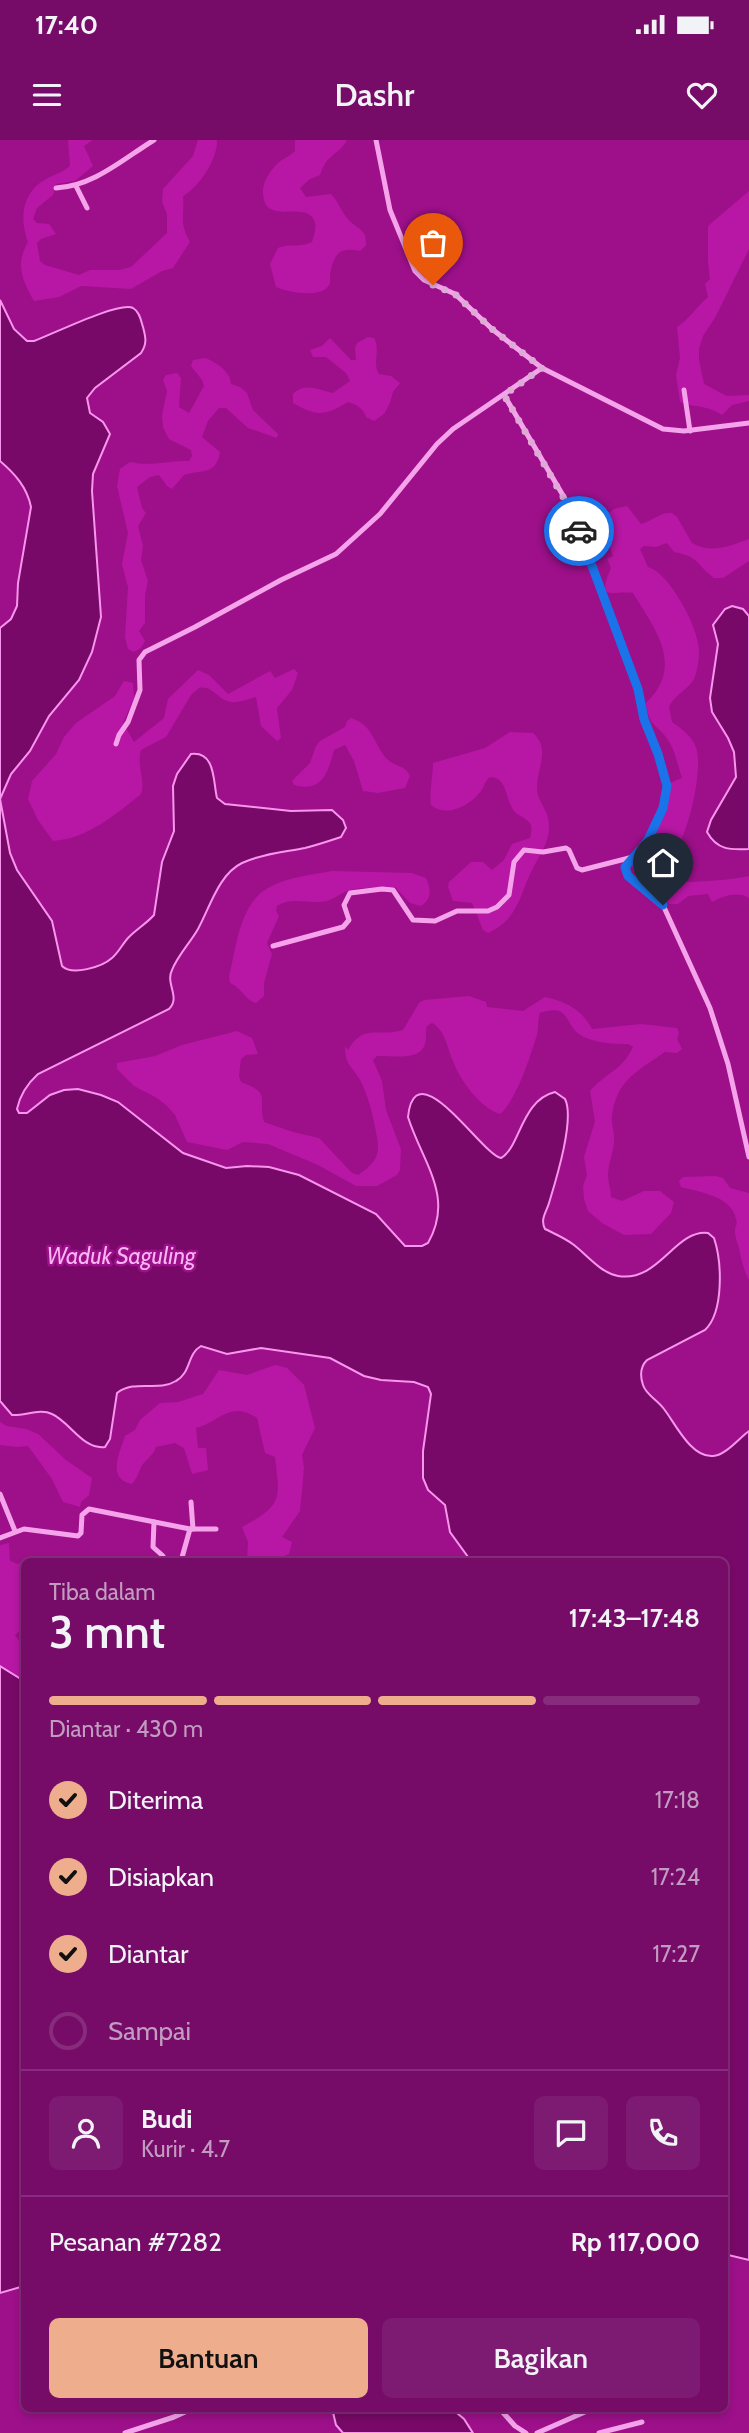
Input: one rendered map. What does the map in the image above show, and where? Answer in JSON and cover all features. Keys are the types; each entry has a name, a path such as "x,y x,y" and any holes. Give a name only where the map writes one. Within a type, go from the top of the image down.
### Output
{"street":[{"path":"57,188 89,182 154,140"},
{"path":"376,140 390,210 415,271 424,280 455,294 492,329 542,368 663,429 690,430 749,424"},
{"path":"76,186 87,208"},
{"path":"116,744 140,690 139,660 145,652 336,554 380,514 437,443 467,418 542,368"},
{"path":"684,390 690,430"},
{"path":"504,395 570,509 638,689 644,719 666,782 667,795 647,842 625,867 626,873 663,905 717,1025 749,1157"},
{"path":"273,946 343,927 349,920 344,905 351,893 393,890 413,919 435,921 457,911 492,910 509,895 514,862 524,850 543,852 566,848 577,868 582,870 633,857"},
{"path":"0,1494 15,1531"},
{"path":"182,1558 191,1529 191,1502"},
{"path":"0,1538 15,1531 31,1529 78,1536 81,1533 82,1513 89,1509 191,1529 216,1529"},
{"path":"153,1522 153,1547 163,1556"},
{"path":"125,2433 185,2412"},
{"path":"503,2412 515,2426 526,2433"},
{"path":"537,2433 585,2412"},
{"path":"599,2433 642,2422"}],"shaded area":[{"path":"68,140 93,140 84,146 93,166 75,181 56,184 53,195 37,208 33,219 37,223 49,224 56,234 37,243 40,261 79,275 90,270 119,270 131,267 167,233 167,214 162,202 163,189 193,156 198,140 217,140 214,156 206,172 183,196 183,223 190,242 173,268 162,271 131,289 81,286 59,297 34,301 26,286 21,265 28,242 23,215 27,198 38,184 70,166"},
{"path":"295,140 347,140 329,158 320,175 300,188 306,197 331,194 366,239 366,245 360,251 347,250 336,256 329,285 312,293 276,287 270,264 278,248 312,242 315,232 315,222 311,216 298,212 275,211 265,202 263,193 267,177 272,170 295,151"},
{"path":"749,191 749,249 716,316 703,336 699,349 704,384 727,396 749,395 749,401 732,405 722,415 680,402 676,375 680,358 677,327 708,297 705,284 710,279 708,226"},
{"path":"368,337 374,338 376,342 376,365 379,374 391,376 400,383 384,414 374,421 366,417 359,407 348,402 321,413 309,411 293,403 293,394 302,388 333,393 350,381 346,373 326,357 313,357 310,350 322,346 330,338 351,360 356,360 357,343"},
{"path":"205,358 222,368 231,384 247,393 253,410 278,434 277,438 248,428 226,408 219,408 208,421 202,437 220,452 215,465 207,470 184,475 172,489 159,475 150,477 137,487 142,508 146,513 138,526 143,546 141,560 148,581 145,623 139,631 145,641 141,648 134,652 128,649 125,637 128,587 122,564 128,533 117,486 120,469 130,462 145,464 189,461 191,450 169,439 163,427 162,415 167,391 163,380 166,375 177,373 181,378 179,407 189,413 204,386 191,366 193,360"},
{"path":"627,506 641,524 672,513 692,543 699,546 720,548 749,539 749,561 723,578 714,578 694,559 674,552 667,543 640,549 648,567 657,571 682,603 695,630 699,652 694,679 669,707 672,722 688,734 695,745 698,765 693,804 683,836 665,858 663,868 675,883 749,876 749,898 735,895 712,902 708,894 688,896 678,904 669,904 633,870 632,863 664,816 670,783 682,778 670,744 651,721 647,711 646,703 658,689 664,675 665,661 657,634 633,593 609,592 605,586 611,568 607,559 613,556 600,520 614,509"},
{"path":"294,669 298,673 292,690 277,708 281,738 277,741 261,726 256,697 231,702 208,689 199,688 191,695 166,737 141,750 141,794 100,825 77,836 53,841 38,820 28,799 32,781 56,754 64,737 76,723 115,696 124,681 133,683 134,698 123,723 134,742 164,718 168,699 198,670 209,675 228,694 270,671 275,678"},
{"path":"351,718 365,726 388,760 408,772 410,776 405,788 378,793 363,791 354,761 345,745 334,750 326,773 318,783 304,787 294,785 292,781 310,763 320,741 345,727"},
{"path":"510,732 533,733 541,745 542,759 537,788 548,816 549,833 517,905 506,921 488,933 483,930 472,903 453,901 449,882 471,862 483,862 492,870 504,860 512,844 530,838 531,825 515,812 503,785 496,778 490,777 481,791 464,805 451,810 437,809 431,805 430,794 433,763 485,748"},
{"path":"332,871 412,873 426,878 429,897 421,906 410,903 395,887 370,888 351,890 324,902 291,901 277,906 279,916 267,943 272,954 264,983 264,996 256,1003 252,1001 230,983 229,977 240,928 251,905 258,895 275,884"},
{"path":"469,996 486,1002 487,1007 523,1011 545,997 553,999 578,1011 592,1029 641,1024 677,1028 677,1039 682,1049 677,1053 665,1052 630,1077 618,1093 612,1116 614,1143 608,1175 611,1197 622,1201 644,1191 660,1191 674,1202 671,1213 651,1234 624,1235 602,1223 588,1211 584,1199 583,1186 587,1175 584,1157 595,1121 590,1091 623,1062 633,1047 584,1037 574,1030 562,1012 540,1013 537,1035 522,1077 512,1099 500,1114 485,1106 466,1085 443,1035 432,1023 427,1026 422,1050 417,1053 377,1056 373,1060 382,1081 386,1110 401,1149 400,1170 397,1175 377,1186 356,1186 318,1165 268,1144 243,1142 227,1150 187,1142 175,1115 167,1106 134,1086 117,1069 117,1063 155,1056 182,1045 237,1031 252,1038 258,1054 246,1055 241,1059 239,1076 241,1082 260,1094 264,1122 319,1138 352,1173 358,1175 376,1158 378,1146 368,1101 360,1080 347,1061 345,1046 348,1050 354,1041 366,1033 403,1030 419,1003 424,1000"},
{"path":"683,1177 723,1178 730,1188 749,1193 749,1280 736,1236 737,1221 733,1211 714,1196 681,1187 679,1181"},
{"path":"275,1365 287,1368 304,1385 315,1428 302,1455 304,1468 300,1511 282,1537 292,1542 289,1554 280,1558 247,1558 248,1542 242,1527 265,1513 272,1506 278,1492 275,1457 265,1453 257,1418 248,1413 232,1411 196,1428 198,1448 206,1448 208,1470 192,1474 184,1448 175,1443 156,1447 132,1484 119,1477 117,1471 118,1457 125,1436 135,1430 140,1420 160,1403 178,1402 203,1394 219,1370 247,1375"},
{"path":"0,1422 38,1434 66,1460 92,1478 89,1495 81,1502 80,1507 63,1502 52,1479 28,1446 0,1445"},
{"path":"9,1543 10,1561 21,1563 21,1630 15,1635 21,1644 21,1679 0,1666 0,1545"}],"water":[{"path":"0,300 14,329 27,341 34,341 100,314 125,307 133,308 139,314 145,341 141,353 95,388 87,398 90,413 103,422 110,434 93,474 101,617 92,652 79,680 49,716 30,751 11,774 0,799 0,628 11,619 17,606 18,583 31,507 20,481 0,461"},
{"path":"732,606 743,609 749,616 749,849 720,846 707,832 736,777 734,752 712,712 710,698 718,644 713,625 725,609"},
{"name":"Waduk Saguling","path":"191,754 199,754 209,762 217,798 225,804 291,811 332,810 343,820 346,828 341,837 305,848 257,857 242,863 227,875 170,975 174,1000 169,1009 38,1074 22,1094 17,1109 19,1113 27,1113 50,1095 64,1090 78,1089 101,1095 118,1102 183,1153 226,1168 269,1167 299,1175 376,1214 405,1246 422,1246 428,1243 438,1210 433,1179 408,1117 413,1099 423,1094 436,1099 492,1153 501,1158 513,1145 535,1104 555,1092 565,1099 568,1120 560,1165 543,1219 545,1229 571,1243 594,1263 618,1276 645,1272 696,1234 708,1233 714,1238 719,1260 720,1286 716,1311 711,1322 705,1330 647,1360 641,1375 647,1392 691,1446 705,1455 718,1455 749,1431 749,2260 728,2255 728,1558 469,1558 450,1532 445,1505 428,1490 423,1478 423,1451 431,1394 428,1387 414,1382 364,1376 330,1358 261,1348 227,1354 201,1346 193,1354 181,1378 176,1381 162,1386 131,1387 117,1393 110,1439 105,1447 97,1447 83,1440 52,1414 37,1412 12,1415 0,1401 0,799 10,853 17,870 52,921 62,966 73,970 87,969 107,961 154,915 162,862 174,831 173,786 177,774"},
{"path":"0,1666 21,1679 21,2287 0,2293"},
{"path":"333,2412 456,2412 473,2433 343,2433 336,2425"}],"way so far":[{"path":"433,285 455,294 492,329 542,368 504,395 570,509 579,531"}],"route":[{"path":"579,531 638,689 642,714 667,786 663,808 647,842 625,867 628,876 663,905"}]}
